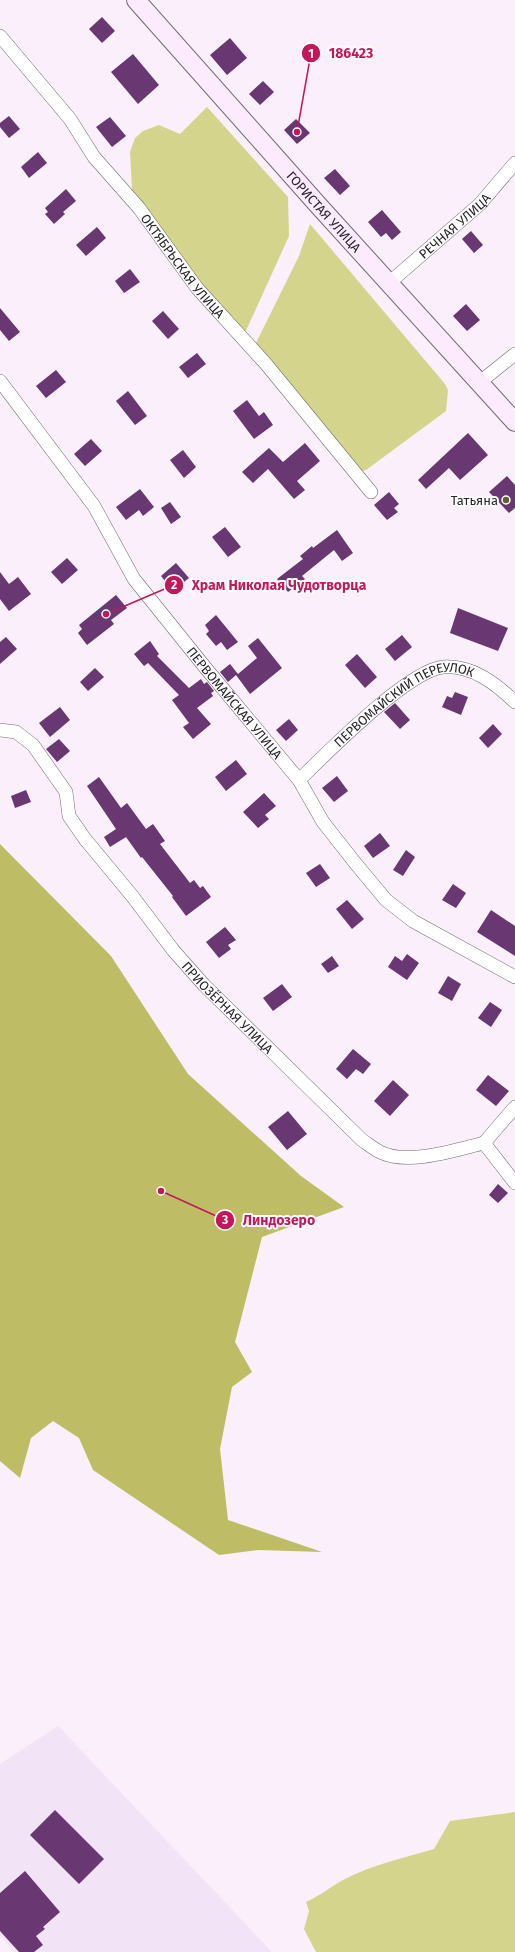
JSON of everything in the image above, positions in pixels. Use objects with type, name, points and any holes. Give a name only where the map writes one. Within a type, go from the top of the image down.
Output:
[{"type":"street","name":"ГОРИСТАЯ УЛИЦА","points":[[136,0],[515,422]]},
{"type":"street","name":"ОКТЯБРЬСКАЯ УЛИЦА","points":[[0,36],[70,119],[94,157],[139,208],[197,288],[266,364],[371,492]]},
{"type":"street","name":"РЕЧНАЯ УЛИЦА","points":[[389,283],[480,204],[515,163]]},
{"type":"street","points":[[480,382],[515,354]]},
{"type":"street","name":"ПЕРВОМАЙСКАЯ УЛИЦА","points":[[0,381],[94,506],[134,579],[299,780],[323,822],[386,900],[413,921],[515,977]]},
{"type":"street","name":"ПЕРВОМАЙСКИЙ ПЕРЕУЛОК","points":[[299,780],[353,728],[375,710],[421,675],[442,667],[466,669],[489,680],[515,702]]},
{"type":"street","name":"ПРИОЗЁРНАЯ УЛИЦА","points":[[0,730],[16,732],[33,745],[66,792],[69,816],[73,822],[178,956],[204,985],[362,1140],[381,1152],[405,1158],[430,1155],[484,1143]]},
{"type":"street","points":[[515,1107],[484,1143],[515,1183]]},
{"type":"shaded area","points":[[207,107],[288,197],[289,236],[240,344],[193,290],[139,219],[133,207],[130,152],[135,138],[143,131],[159,125],[180,134]]},
{"type":"shaded area","points":[[310,224],[445,384],[448,390],[446,411],[366,470],[358,472],[256,343],[299,256]]},
{"type":"shaded area","points":[[0,844],[111,956],[188,1074],[301,1176],[344,1207],[262,1237],[235,1342],[252,1372],[232,1387],[220,1449],[228,1520],[322,1552],[258,1550],[219,1555],[93,1470],[79,1438],[53,1421],[31,1438],[20,1478],[0,1461]]},
{"type":"shaded area","points":[[58,1726],[272,1952],[14,1952],[0,1935],[0,1764]]},
{"type":"shaded area","points":[[515,1812],[515,1952],[316,1952],[304,1929],[309,1911],[306,1902],[343,1880],[365,1870],[434,1849],[450,1821]]},
{"type":"building","points":[[102,17],[115,31],[102,43],[89,29]]},
{"type":"building","points":[[230,38],[247,58],[227,75],[210,55]]},
{"type":"building","points":[[133,54],[159,85],[138,104],[111,72]]},
{"type":"building","points":[[263,81],[274,92],[260,105],[249,94]]},
{"type":"building","points":[[9,116],[20,129],[9,138],[0,127],[0,123]]},
{"type":"building","points":[[110,117],[126,136],[112,147],[96,127]]},
{"type":"building","points":[[296,119],[310,133],[297,144],[284,130]]},
{"type":"building","points":[[38,152],[47,163],[29,178],[21,167]]},
{"type":"building","points":[[335,169],[350,186],[340,195],[324,178]]},
{"type":"building","points":[[66,189],[76,201],[63,212],[65,214],[54,224],[45,214],[48,212],[45,208]]},
{"type":"building","points":[[382,210],[401,232],[392,240],[386,233],[381,237],[368,222]]},
{"type":"building","points":[[97,227],[106,238],[86,256],[76,245]]},
{"type":"building","points":[[471,231],[483,245],[474,253],[462,239]]},
{"type":"building","points":[[130,269],[140,282],[124,293],[115,281]]},
{"type":"building","points":[[466,304],[480,320],[467,331],[453,316]]},
{"type":"building","points":[[0,308],[20,332],[9,341],[0,330]]},
{"type":"building","points":[[163,311],[179,329],[168,339],[152,321]]},
{"type":"building","points":[[197,353],[206,364],[188,378],[179,367]]},
{"type":"building","points":[[56,370],[66,382],[46,398],[36,386]]},
{"type":"building","points":[[128,391],[147,416],[135,425],[116,401]]},
{"type":"building","points":[[247,400],[259,416],[264,412],[273,425],[254,439],[233,411]]},
{"type":"building","points":[[468,433],[488,455],[460,480],[449,468],[426,489],[418,480]]},
{"type":"building","points":[[91,439],[102,451],[85,466],[74,454]]},
{"type":"building","points":[[305,443],[320,461],[297,481],[305,490],[294,499],[268,469],[253,483],[242,472],[269,448],[283,462]]},
{"type":"building","points":[[183,450],[196,467],[184,478],[170,460]]},
{"type":"building","name":"Татьяна","points":[[507,476],[515,485],[515,508],[509,513],[489,492]]},
{"type":"building","points":[[140,489],[154,507],[143,516],[139,510],[126,520],[116,507]]},
{"type":"building","points":[[389,492],[399,504],[394,508],[398,512],[387,520],[374,505]]},
{"type":"building","points":[[170,502],[181,517],[171,524],[161,508]]},
{"type":"building","points":[[225,527],[241,547],[228,557],[212,537]]},
{"type":"building","points":[[337,530],[353,553],[342,561],[334,550],[302,576],[305,579],[288,592],[277,579],[303,559],[300,556],[312,546],[313,548]]},
{"type":"building","points":[[67,558],[78,570],[62,584],[51,572]]},
{"type":"building","points":[[176,563],[189,578],[173,591],[161,576]]},
{"type":"building","points":[[0,572],[9,584],[18,577],[31,594],[9,611],[0,599]]},
{"type":"building","points":[[116,595],[127,608],[111,620],[114,624],[87,645],[78,633],[82,629],[79,625]]},
{"type":"building","points":[[458,608],[508,628],[498,651],[450,633]]},
{"type":"building","points":[[216,615],[238,642],[227,650],[221,642],[216,646],[206,634],[209,631],[205,625]]},
{"type":"building","points":[[402,635],[412,647],[395,661],[385,649]]},
{"type":"building","points":[[6,637],[17,649],[0,664],[0,642]]},
{"type":"building","points":[[258,638],[282,668],[250,694],[236,675],[228,682],[220,672],[230,664],[238,674],[257,658],[248,646]]},
{"type":"building","points":[[150,641],[159,654],[157,656],[189,688],[201,679],[204,684],[207,682],[214,691],[211,693],[213,696],[197,708],[211,724],[193,739],[183,727],[189,723],[172,700],[179,695],[148,663],[144,666],[134,654]]},
{"type":"building","points":[[357,654],[377,677],[365,688],[345,665]]},
{"type":"building","points":[[95,668],[104,677],[88,691],[80,682]]},
{"type":"building","points":[[455,692],[468,697],[461,715],[442,707],[447,696],[452,698]]},
{"type":"building","points":[[395,703],[410,720],[400,729],[384,712]]},
{"type":"building","points":[[60,707],[70,720],[50,737],[39,723]]},
{"type":"building","points":[[289,719],[298,730],[286,741],[276,730]]},
{"type":"building","points":[[493,724],[502,734],[488,748],[479,738]]},
{"type":"building","points":[[59,739],[70,751],[57,762],[46,749]]},
{"type":"building","points":[[236,760],[247,774],[226,791],[215,777]]},
{"type":"building","points":[[337,776],[348,791],[334,802],[322,788]]},
{"type":"building","points":[[99,777],[121,808],[127,803],[146,829],[153,824],[165,841],[160,844],[190,883],[194,880],[200,888],[203,886],[211,897],[186,916],[172,897],[173,896],[142,857],[141,858],[126,837],[110,847],[104,837],[116,829],[87,786]]},
{"type":"building","points":[[26,790],[31,802],[15,808],[11,796]]},
{"type":"building","points":[[264,793],[276,806],[265,815],[269,819],[258,828],[243,812]]},
{"type":"building","points":[[380,833],[390,846],[373,858],[364,846]]},
{"type":"building","points":[[406,850],[415,857],[403,876],[393,870]]},
{"type":"building","points":[[320,864],[330,878],[316,887],[306,873]]},
{"type":"building","points":[[453,884],[466,893],[456,908],[442,900]]},
{"type":"building","points":[[347,900],[364,919],[352,929],[336,909]]},
{"type":"building","points":[[491,910],[515,926],[515,956],[477,932]]},
{"type":"building","points":[[225,927],[236,940],[228,945],[231,949],[219,958],[206,942]]},
{"type":"building","points":[[407,954],[419,963],[407,980],[388,967],[395,956],[402,961]]},
{"type":"building","points":[[332,956],[339,966],[328,973],[321,964]]},
{"type":"building","points":[[448,976],[461,984],[452,1001],[438,993]]},
{"type":"building","points":[[282,984],[292,997],[273,1011],[263,998]]},
{"type":"building","points":[[490,1002],[502,1010],[491,1027],[478,1018]]},
{"type":"building","points":[[353,1049],[371,1064],[363,1074],[356,1069],[347,1079],[336,1069]]},
{"type":"building","points":[[488,1075],[509,1091],[496,1106],[476,1090]]},
{"type":"building","points":[[393,1080],[409,1095],[390,1116],[374,1101]]},
{"type":"building","points":[[288,1111],[307,1134],[287,1150],[268,1127]]},
{"type":"building","points":[[498,1184],[508,1193],[498,1203],[489,1195]]},
{"type":"building","points":[[55,1810],[104,1859],[79,1884],[30,1835]]},
{"type":"building","points":[[25,1871],[60,1912],[43,1927],[45,1929],[36,1936],[43,1945],[34,1952],[19,1952],[0,1931],[0,1893]]},
{"type":"place","name":"186423","points":[[297,132]]},
{"type":"place","name":"Татьяна","points":[[506,500]]},
{"type":"place","name":"Храм Николая Чудотворца","points":[[106,614]]},
{"type":"place","name":"Линдозеро","points":[[161,1191]]}]
